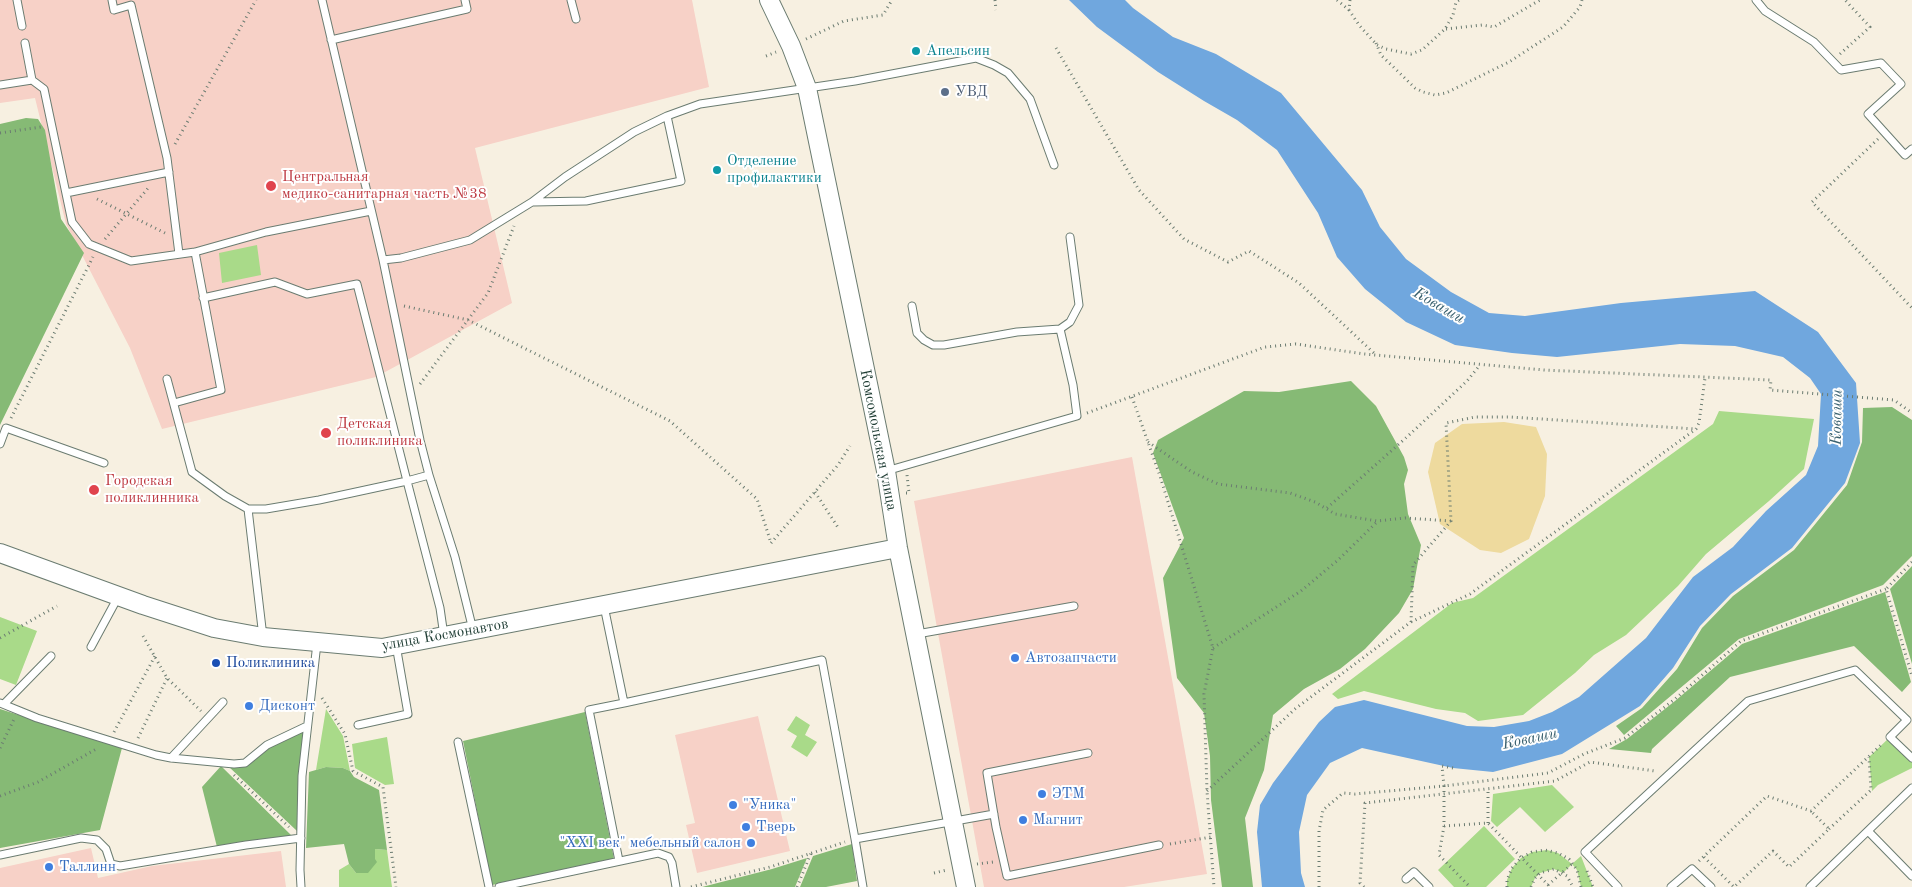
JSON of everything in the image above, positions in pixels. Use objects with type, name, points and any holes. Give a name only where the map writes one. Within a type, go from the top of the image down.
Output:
[{"type":"street","name":"Комсомольская улица","points":[[769,0],[807,88],[886,471],[898,548],[966,887]]},
{"type":"street","name":"улица Космонавтов","points":[[0,553],[118,596],[214,628],[263,637],[382,648],[898,548]]},
{"type":"lane","points":[[17,0],[22,26]]},
{"type":"lane","points":[[112,0],[114,10],[131,5],[167,158],[179,254]]},
{"type":"lane","points":[[322,0],[383,260],[429,475],[455,557],[473,630]]},
{"type":"lane","points":[[331,40],[466,9],[465,0]]},
{"type":"lane","points":[[571,0],[576,20]]},
{"type":"lane","points":[[1756,0],[1765,11],[1814,42],[1841,70],[1881,63],[1902,84],[1868,114],[1905,155],[1912,149]]},
{"type":"lane","points":[[25,43],[32,80],[44,89],[72,222],[89,244],[131,261],[195,252],[266,232],[370,211]]},
{"type":"lane","points":[[383,260],[401,258],[470,240],[532,202],[602,152],[634,132],[667,116],[700,104],[855,81],[976,58],[1008,73],[1030,99],[1054,165]]},
{"type":"lane","points":[[0,85],[32,80]]},
{"type":"lane","points":[[532,202],[586,201],[681,181],[667,116]]},
{"type":"lane","points":[[66,194],[169,172]]},
{"type":"lane","points":[[912,306],[917,333],[924,340],[933,344],[944,345],[1017,332],[1060,329],[1070,322],[1079,305],[1070,237]]},
{"type":"lane","points":[[174,403],[221,390],[195,252]]},
{"type":"lane","points":[[203,298],[276,282],[307,294],[357,284],[440,608],[444,636]]},
{"type":"lane","points":[[886,471],[1077,416],[1073,385],[1060,329]]},
{"type":"lane","points":[[167,379],[192,472],[225,496],[248,509],[266,509],[319,500],[429,475]]},
{"type":"lane","points":[[0,444],[6,428],[104,463]]},
{"type":"lane","points":[[248,509],[263,637]]},
{"type":"lane","points":[[91,647],[118,596]]},
{"type":"lane","points":[[604,605],[624,703]]},
{"type":"lane","points":[[915,634],[1074,606]]},
{"type":"lane","points":[[301,887],[302,776],[317,643]]},
{"type":"lane","points":[[358,725],[408,714],[396,645]]},
{"type":"lane","points":[[51,656],[2,703],[110,741],[171,758],[234,764],[245,763],[267,745],[307,726]]},
{"type":"lane","points":[[619,861],[589,710],[822,660],[863,887]]},
{"type":"lane","points":[[1618,887],[1585,852],[1748,702],[1855,670],[1907,720],[1890,737],[1912,758]]},
{"type":"lane","points":[[171,758],[224,702]]},
{"type":"lane","points":[[458,742],[489,887]]},
{"type":"lane","points":[[1088,753],[987,773],[1007,876],[1159,846]]},
{"type":"lane","points":[[1810,887],[1912,788]]},
{"type":"lane","points":[[855,838],[994,814]]},
{"type":"lane","points":[[1868,831],[1912,876]]},
{"type":"lane","points":[[0,855],[81,838],[98,840],[106,849],[111,864],[120,866],[300,838]]},
{"type":"lane","points":[[499,887],[658,854],[668,857],[672,863],[676,887]]},
{"type":"lane","points":[[1671,887],[1692,869],[1711,887]]},
{"type":"lane","points":[[1406,879],[1414,872],[1429,887]]},
{"type":"path","points":[[167,158],[256,0]]},
{"type":"path","points":[[800,42],[844,21],[884,15],[892,0]]},
{"type":"path","points":[[995,0],[996,10]]},
{"type":"path","points":[[1338,0],[1349,10],[1359,25],[1376,43],[1386,49],[1411,54],[1422,50],[1445,29],[1453,15],[1456,2],[1459,0]]},
{"type":"path","points":[[1349,10],[1350,0]]},
{"type":"path","points":[[1445,29],[1482,24],[1494,27],[1540,0]]},
{"type":"path","points":[[1376,43],[1381,55],[1415,88],[1435,95],[1446,93],[1509,62],[1563,27],[1580,7],[1582,0]]},
{"type":"path","points":[[1832,61],[1870,28],[1845,0]]},
{"type":"path","points":[[1056,48],[1139,190],[1184,239],[1228,262],[1248,251],[1299,283],[1376,355]]},
{"type":"path","points":[[0,134],[52,125]]},
{"type":"path","points":[[1885,133],[1812,202],[1912,308]]},
{"type":"path","points":[[94,197],[173,237]]},
{"type":"path","points":[[6,428],[98,248],[138,200]]},
{"type":"path","points":[[411,396],[488,293],[521,209]]},
{"type":"path","points":[[392,303],[468,320],[670,421],[757,498],[771,543],[838,465],[850,446]]},
{"type":"path","points":[[1077,416],[1265,347],[1296,344],[1376,355],[1544,370],[1771,380],[1770,390],[1894,400],[1912,413]]},
{"type":"path","points":[[1327,508],[1467,381],[1480,364]]},
{"type":"path","points":[[1207,791],[1295,709],[1411,622],[1470,594],[1696,429],[1704,378]]},
{"type":"path","points":[[1132,397],[1213,648],[1204,694],[1207,791],[1212,837],[1214,887]]},
{"type":"path","points":[[1411,622],[1413,565],[1451,521],[1446,423],[1475,417],[1510,416],[1696,429]]},
{"type":"path","points":[[1147,441],[1192,472],[1218,484],[1290,493],[1315,502],[1335,514],[1377,521],[1405,518],[1451,521]]},
{"type":"path","points":[[908,481],[909,493]]},
{"type":"path","points":[[815,492],[839,529]]},
{"type":"path","points":[[1213,648],[1301,591],[1338,560],[1377,521]]},
{"type":"path","points":[[1319,887],[1318,831],[1322,810],[1342,793],[1355,794],[1444,786],[1548,773],[1584,754],[1626,738],[1675,699],[1741,641],[1886,589],[1912,562]]},
{"type":"path","points":[[1886,589],[1912,676]]},
{"type":"path","points":[[0,638],[57,606]]},
{"type":"path","points":[[143,636],[168,678],[208,718]]},
{"type":"path","points":[[0,796],[38,782],[110,741],[154,656]]},
{"type":"path","points":[[133,748],[168,678]]},
{"type":"path","points":[[313,685],[345,734],[353,771],[383,787],[396,887]]},
{"type":"path","points":[[0,748],[18,710]]},
{"type":"path","points":[[1811,811],[1890,737]]},
{"type":"path","points":[[1704,857],[1734,887],[1773,851],[1789,867],[1870,790],[1869,757]]},
{"type":"path","points":[[1364,887],[1360,883],[1365,803],[1555,781],[1590,762],[1671,773]]},
{"type":"path","points":[[1453,768],[1442,766],[1445,794],[1444,826],[1439,855],[1470,887]]},
{"type":"path","points":[[232,772],[292,830]]},
{"type":"path","points":[[1488,789],[1488,823],[1548,886],[1585,852]]},
{"type":"path","points":[[1692,869],[1767,796],[1811,811],[1829,829]]},
{"type":"path","points":[[1444,826],[1488,823]]},
{"type":"path","points":[[1159,846],[1212,837]]},
{"type":"path","points":[[691,887],[770,867],[855,838]]},
{"type":"path","points":[[1507,887],[1507,880],[1512,868],[1521,858],[1532,852],[1545,850],[1558,853],[1572,864],[1577,870],[1581,887]]},
{"type":"path","points":[[797,887],[811,853]]},
{"type":"path","points":[[970,865],[1003,861]]},
{"type":"path","points":[[1531,887],[1538,875],[1547,870],[1554,869],[1563,872],[1571,881],[1573,887]]},
{"type":"shaded area","name":"Центральная медико-санитарная часть №38","points":[[0,0],[692,0],[709,87],[475,148],[512,303],[376,377],[162,429],[130,348],[66,224],[35,98],[0,103]]},
{"type":"shaded area","points":[[1132,457],[1207,874],[1124,887],[984,887],[914,501]]},
{"type":"shaded area","points":[[758,716],[790,851],[697,873],[686,825],[695,823],[675,735]]},
{"type":"shaded area","points":[[91,848],[98,878],[152,866],[281,851],[286,887],[0,887],[0,868]]},
{"type":"green space","points":[[26,118],[38,119],[45,130],[61,219],[84,253],[0,425],[0,124]]},
{"type":"green space","points":[[257,245],[261,275],[222,283],[219,253]]},
{"type":"green space","points":[[1351,381],[1376,406],[1404,457],[1408,470],[1404,484],[1408,514],[1421,545],[1413,589],[1399,613],[1365,649],[1340,669],[1304,689],[1273,715],[1264,770],[1245,818],[1253,887],[1222,887],[1211,800],[1210,756],[1204,713],[1177,678],[1163,578],[1184,538],[1153,453],[1158,440],[1244,391],[1279,392]]},
{"type":"green space","points":[[1892,407],[1912,420],[1912,556],[1883,585],[1739,639],[1624,735],[1616,726],[1642,708],[1677,669],[1702,628],[1733,596],[1794,550],[1847,485],[1862,442],[1863,408]]},
{"type":"green space","points":[[1719,411],[1814,419],[1804,469],[1706,554],[1678,586],[1626,635],[1594,655],[1523,715],[1478,721],[1465,713],[1436,709],[1364,691],[1338,699],[1332,694],[1452,603],[1473,598],[1713,424]]},
{"type":"green space","points":[[1912,566],[1912,664],[1890,589]]},
{"type":"green space","points":[[1885,592],[1911,682],[1902,692],[1854,646],[1730,677],[1652,749],[1651,753],[1609,749],[1627,739],[1742,644]]},
{"type":"green space","points":[[0,617],[37,631],[16,685],[0,679]]},
{"type":"green space","points":[[0,709],[122,748],[100,830],[0,848]]},
{"type":"green space","points":[[326,709],[343,736],[350,771],[343,768],[326,767],[316,770]]},
{"type":"green space","points":[[585,712],[614,859],[492,885],[463,741]]},
{"type":"green space","points":[[796,716],[810,725],[805,735],[817,742],[807,757],[791,747],[797,736],[787,730]]},
{"type":"green space","points":[[304,731],[299,779],[297,831],[228,766],[247,766],[268,748]]},
{"type":"green space","points":[[387,737],[394,784],[385,785],[355,768],[352,744]]},
{"type":"green space","points":[[1890,737],[1912,758],[1912,768],[1878,785],[1872,791],[1869,757]]},
{"type":"green space","points":[[221,766],[292,836],[217,847],[202,787]]},
{"type":"green space","points":[[326,767],[343,768],[350,771],[354,777],[379,790],[387,850],[375,849],[375,859],[377,862],[368,873],[356,873],[349,864],[344,844],[306,848],[309,772]]},
{"type":"green space","points":[[1552,785],[1574,807],[1545,832],[1520,807],[1497,827],[1491,821],[1493,794]]},
{"type":"green space","points":[[1484,826],[1515,859],[1486,887],[1454,887],[1438,870]]},
{"type":"green space","points":[[852,844],[857,881],[826,887],[800,887],[813,856]]},
{"type":"green space","points":[[375,849],[387,850],[392,887],[339,887],[339,870],[349,864],[356,873],[375,859]]},
{"type":"green space","points":[[1547,850],[1558,853],[1572,864],[1563,873],[1554,869],[1540,873],[1535,878],[1531,887],[1507,887],[1507,880],[1512,868],[1521,858],[1532,852]]},
{"type":"green space","points":[[1581,856],[1593,887],[1581,887],[1577,870],[1572,864]]},
{"type":"green space","points":[[807,858],[795,887],[702,887],[772,869]]},
{"type":"sand","points":[[1504,422],[1536,427],[1547,454],[1545,496],[1529,539],[1501,553],[1480,550],[1440,524],[1428,472],[1435,443],[1462,424]]},
{"type":"water","name":"Коваши","points":[[1069,0],[1125,0],[1173,37],[1216,54],[1281,93],[1362,190],[1380,227],[1406,259],[1451,292],[1489,313],[1525,316],[1621,303],[1755,291],[1818,332],[1856,383],[1860,443],[1845,483],[1792,548],[1731,594],[1700,626],[1673,668],[1640,706],[1562,754],[1493,772],[1453,768],[1362,748],[1330,763],[1307,795],[1299,832],[1301,873],[1305,887],[1262,887],[1257,832],[1260,805],[1273,783],[1319,722],[1335,707],[1364,700],[1467,726],[1494,727],[1529,721],[1552,712],[1579,697],[1646,638],[1693,577],[1733,547],[1766,511],[1806,475],[1818,446],[1821,394],[1810,378],[1783,357],[1735,346],[1680,344],[1557,357],[1455,345],[1406,322],[1365,289],[1337,257],[1318,213],[1277,150],[1237,120],[1158,72],[1097,27]]},
{"type":"place","name":"Апельсин","points":[[916,51]]},
{"type":"place","name":"УВД","points":[[945,92]]},
{"type":"place","name":"Отделение профилактики","points":[[717,170]]},
{"type":"place","name":"Центральная медико-санитарная часть №38","points":[[271,186]]},
{"type":"place","name":"Детская поликлиника","points":[[326,433]]},
{"type":"place","name":"Городская поликлинника","points":[[94,490]]},
{"type":"place","name":"Автозапчасти","points":[[1015,658]]},
{"type":"place","name":"Поликлиника","points":[[216,663]]},
{"type":"place","name":"Дисконт","points":[[249,706]]},
{"type":"place","name":"ЭТМ","points":[[1042,794]]},
{"type":"place","name":"\"Уника\"","points":[[733,805]]},
{"type":"place","name":"Магнит","points":[[1023,820]]},
{"type":"place","name":"Тверь","points":[[746,827]]},
{"type":"place","name":"\"XXI век\" мебельный салон","points":[[751,843]]},
{"type":"place","name":"Таллинн","points":[[49,867]]}]
